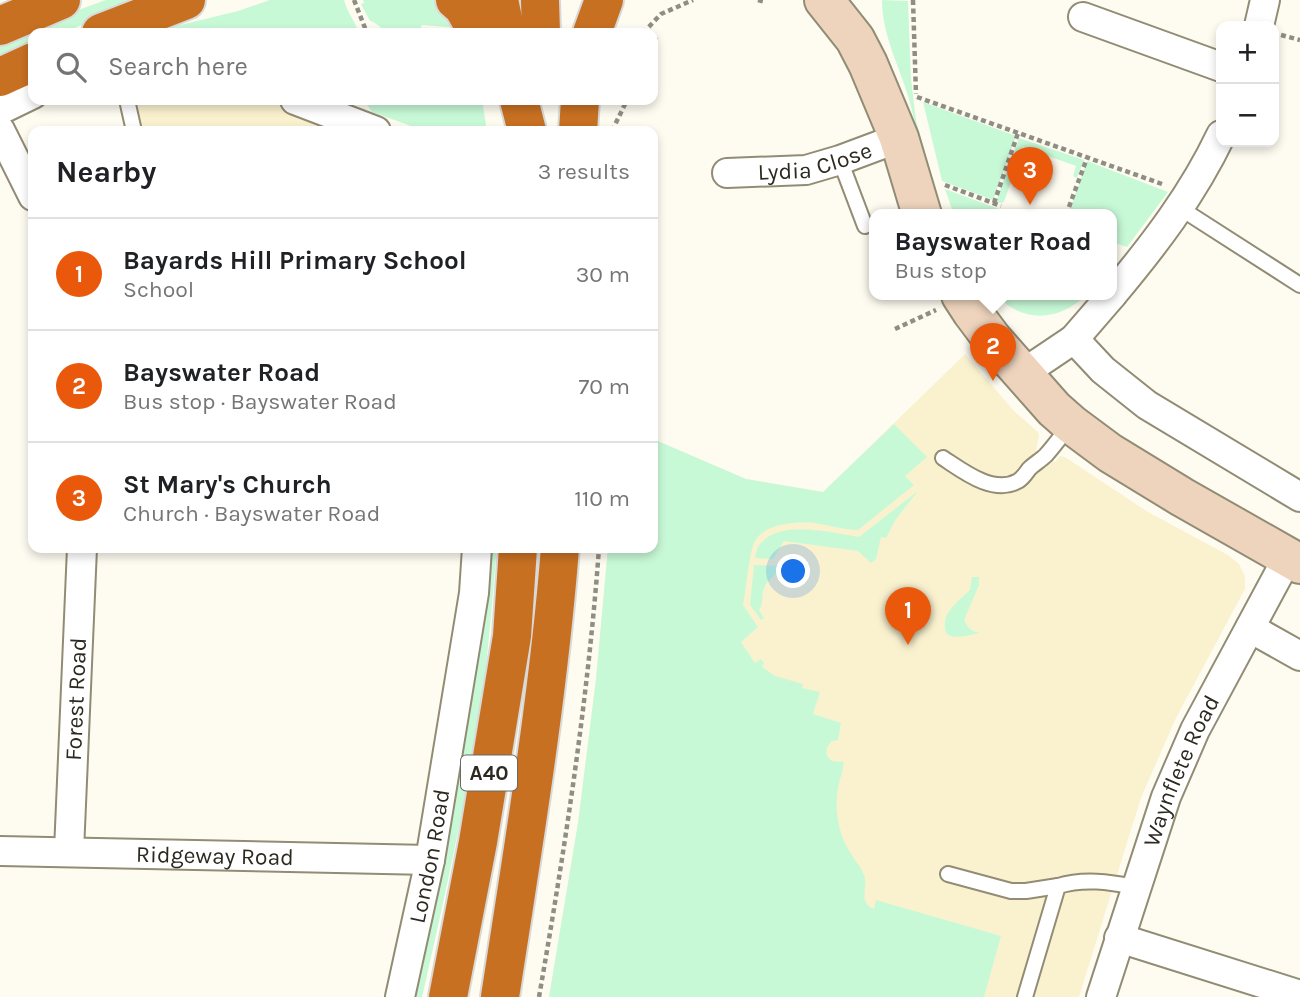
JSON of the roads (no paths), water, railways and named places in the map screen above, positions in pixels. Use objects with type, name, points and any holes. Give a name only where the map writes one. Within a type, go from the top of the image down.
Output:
[{"type":"highway","points":[[0,26],[61,0]]},
{"type":"highway","points":[[114,28],[186,0]]},
{"type":"highway","points":[[455,0],[463,7],[475,28]]},
{"type":"highway","points":[[499,0],[505,28]]},
{"type":"highway","points":[[540,0],[541,28]]},
{"type":"highway","points":[[594,28],[604,0]]},
{"type":"highway","points":[[0,77],[28,64]]},
{"type":"highway","points":[[496,105],[500,126]]},
{"type":"highway","points":[[509,126],[512,105]]},
{"type":"highway","points":[[520,105],[526,126]]},
{"type":"highway","points":[[535,126],[537,105]]},
{"type":"highway","points":[[578,126],[580,105]]},
{"type":"highway","name":"London Road","points":[[448,997],[478,842],[512,636],[518,553]]},
{"type":"highway","name":"A40","points":[[500,997],[550,663],[560,553]]},
{"type":"street","points":[[1260,21],[1265,0]]},
{"type":"street","points":[[832,3],[868,64],[899,138],[930,199]]},
{"type":"street","points":[[1083,17],[1216,65]]},
{"type":"street","points":[[0,110],[28,96]]},
{"type":"street","points":[[308,105],[363,126]]},
{"type":"street","points":[[0,130],[28,186]]},
{"type":"street","name":"Lydia Close","points":[[727,173],[806,170],[899,138]]},
{"type":"street","points":[[1117,289],[1185,201],[1216,144]]},
{"type":"street","points":[[964,300],[1022,374],[1071,424],[1110,453],[1182,497],[1294,560]]},
{"type":"street","points":[[1022,374],[1074,339],[1108,300]]},
{"type":"street","points":[[1074,339],[1103,370],[1147,405],[1300,497]]},
{"type":"street","name":"Forest Road","points":[[69,851],[82,553]]},
{"type":"street","name":"London Road","points":[[400,997],[430,860],[474,593],[477,553]]},
{"type":"street","name":"Waynflete Road","points":[[1101,997],[1166,797],[1190,741],[1250,628],[1294,560]]},
{"type":"street","points":[[1250,628],[1300,656]]},
{"type":"street","name":"Ridgeway Road","points":[[0,851],[430,860]]},
{"type":"street","points":[[1119,938],[1300,995]]},
{"type":"lane","points":[[128,105],[133,126]]},
{"type":"lane","points":[[840,160],[865,226]]},
{"type":"lane","points":[[1185,201],[1300,285]]},
{"type":"lane","points":[[943,458],[985,482],[1003,485],[1015,482],[1021,480],[1045,456],[1071,424]]},
{"type":"lane","points":[[948,874],[1011,891],[1058,886],[1073,881],[1136,887]]},
{"type":"lane","points":[[1025,997],[1058,886]]},
{"type":"place","name":"St Mary's Church","points":[[1030,205]]},
{"type":"place","name":"Bayswater Road","points":[[993,381]]},
{"type":"place","name":"Bayards Hill Primary School","points":[[908,645]]}]
